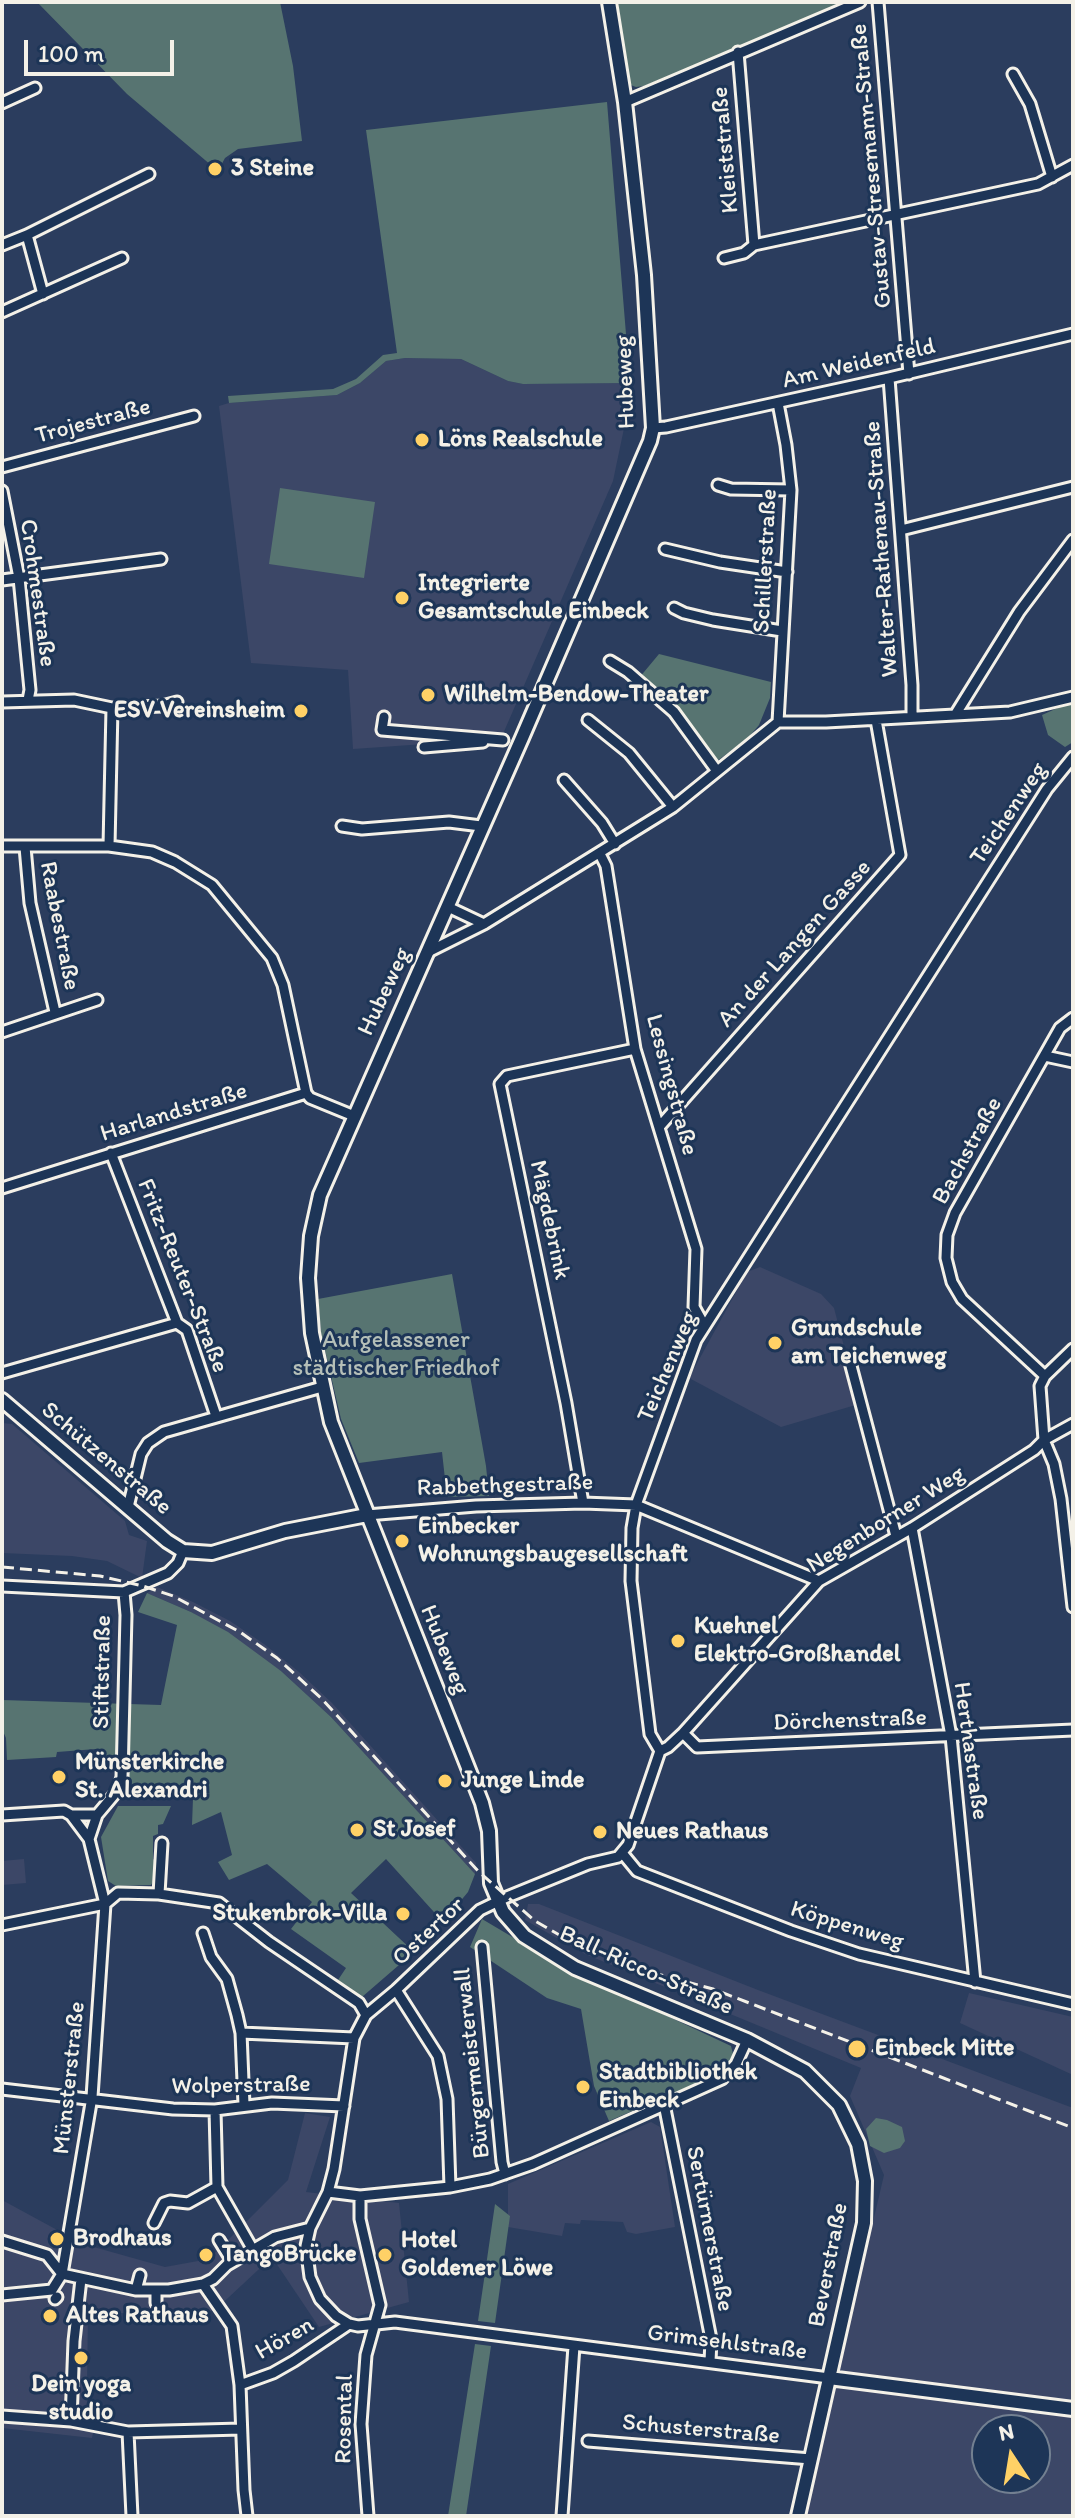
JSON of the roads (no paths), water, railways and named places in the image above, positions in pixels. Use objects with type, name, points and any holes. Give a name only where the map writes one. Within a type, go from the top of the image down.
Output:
[{"type":"street","name":"Hubeweg","points":[[498,1901],[490,1876],[489,1831],[482,1803],[331,1422],[312,1333],[308,1278],[311,1236],[320,1195],[428,952],[452,909],[481,826],[650,441],[653,428],[644,275],[625,102],[609,2]]},
{"type":"street","points":[[625,102],[860,2]]},
{"type":"street","name":"Gustav-Stresemann-Straße","points":[[878,2],[909,374]]},
{"type":"street","name":"Kleiststraße","points":[[738,52],[754,245]]},
{"type":"street","points":[[1013,74],[1030,104],[1052,177]]},
{"type":"street","points":[[2,103],[35,88]]},
{"type":"street","points":[[724,258],[744,253],[754,245],[1038,184],[1073,165]]},
{"type":"street","points":[[2,245],[149,174]]},
{"type":"street","points":[[27,235],[43,294]]},
{"type":"street","points":[[2,312],[122,258]]},
{"type":"street","name":"Am Weidenfeld","points":[[653,428],[909,374],[1073,334]]},
{"type":"street","name":"Walter-Rathenau-Straße","points":[[889,378],[912,717]]},
{"type":"street","name":"Schillerstraße","points":[[778,403],[791,490],[778,722]]},
{"type":"street","name":"Trojestraße","points":[[2,467],[194,416]]},
{"type":"street","points":[[718,485],[731,489],[791,490]]},
{"type":"street","points":[[901,530],[1073,487]]},
{"type":"street","name":"Crohmestraße","points":[[2,491],[19,578],[30,690],[28,700]]},
{"type":"street","points":[[955,715],[1019,612],[1073,540]]},
{"type":"street","points":[[665,549],[720,562],[787,572]]},
{"type":"street","points":[[2,580],[161,559]]},
{"type":"street","points":[[674,608],[713,620],[782,631]]},
{"type":"street","points":[[610,661],[628,672],[674,712],[717,771]]},
{"type":"street","points":[[428,952],[484,924],[673,807],[778,722],[1010,712],[1073,697]]},
{"type":"street","points":[[2,702],[74,700],[112,708],[162,706],[177,702]]},
{"type":"street","points":[[109,846],[112,708]]},
{"type":"street","points":[[384,717],[382,730],[503,740]]},
{"type":"street","points":[[588,720],[629,753],[673,807]]},
{"type":"street","name":"An der Langen Gasse","points":[[660,1126],[900,855],[876,720]]},
{"type":"street","points":[[444,745],[445,734]]},
{"type":"street","points":[[424,747],[522,738]]},
{"type":"street","name":"Teichenweg","points":[[660,1751],[650,1734],[631,1581],[636,1505],[704,1325],[1047,789],[1073,757]]},
{"type":"street","points":[[564,780],[602,823],[615,844]]},
{"type":"street","points":[[342,826],[362,829],[449,822],[481,826]]},
{"type":"street","points":[[2,846],[109,846],[152,852],[212,885],[269,953],[283,985],[306,1093],[310,1098],[354,1116]]},
{"type":"street","name":"Raabestraße","points":[[25,847],[32,915],[55,1012]]},
{"type":"street","name":"Lessingstraße","points":[[600,854],[606,866],[635,1049],[696,1249],[694,1307],[704,1325]]},
{"type":"street","points":[[452,909],[484,924]]},
{"type":"street","points":[[2,1032],[97,1000]]},
{"type":"street","name":"Bachstraße","points":[[1045,1376],[962,1299],[952,1282],[946,1258],[947,1235],[955,1213],[1060,1028],[1073,1018]]},
{"type":"street","name":"Mägdebrink","points":[[583,1503],[566,1403],[500,1084],[507,1076],[635,1049]]},
{"type":"street","points":[[1045,1056],[1073,1062]]},
{"type":"street","name":"Harlandstraße","points":[[2,1188],[306,1093]]},
{"type":"street","name":"Fritz-Reuter-Straße","points":[[111,1153],[177,1323],[187,1330],[216,1416]]},
{"type":"street","points":[[2,1373],[177,1323]]},
{"type":"street","points":[[1073,1349],[1045,1376],[1040,1386],[1044,1440],[1054,1464],[1061,1499],[1073,1607]]},
{"type":"street","points":[[851,1366],[896,1536]]},
{"type":"street","points":[[128,1507],[141,1454],[148,1443],[164,1432],[322,1387]]},
{"type":"street","name":"Schützenstraße","points":[[2,1400],[183,1551]]},
{"type":"street","name":"Negenborner Weg","points":[[660,1751],[683,1733],[819,1581],[912,1528],[1073,1424]]},
{"type":"street","name":"Rabbethgestraße","points":[[183,1551],[212,1553],[285,1531],[367,1515],[476,1506],[636,1505],[819,1581]]},
{"type":"street","name":"Herthastraße","points":[[912,1528],[951,1736],[975,1982]]},
{"type":"street","points":[[2,1586],[124,1592],[168,1573],[178,1563],[183,1551]]},
{"type":"street","name":"Stiftstraße","points":[[89,1839],[97,1815],[118,1790],[122,1777],[124,1592]]},
{"type":"street","name":"Dörchenstraße","points":[[683,1733],[697,1747],[1073,1730]]},
{"type":"street","points":[[498,1901],[588,1864],[623,1854],[660,1751]]},
{"type":"street","points":[[2,1815],[64,1811],[71,1815],[89,1839]]},
{"type":"street","points":[[71,1815],[97,1815]]},
{"type":"street","name":"Münsterstraße","points":[[62,2274],[92,2097],[104,1936],[105,1904],[89,1839]]},
{"type":"street","points":[[159,1894],[162,1843]]},
{"type":"street","name":"Köppenweg","points":[[623,1854],[637,1871],[859,1954],[1073,2004]]},
{"type":"street","points":[[2,1925],[105,1904],[118,1893],[159,1894],[219,1903],[269,1942],[359,2003],[366,2015],[354,2038],[328,2192],[310,2228],[306,2246],[310,2277],[320,2299],[336,2316],[349,2324]]},
{"type":"street","name":"Ostertor","points":[[366,2015],[471,1918],[498,1901]]},
{"type":"street","name":"Ball-Ricco-Straße","points":[[498,1901],[524,1936],[575,1968],[747,2040],[805,2071],[822,2086],[849,2123],[863,2162]]},
{"type":"street","points":[[203,1933],[211,1957],[227,1979],[241,2033],[244,2105]]},
{"type":"street","name":"Bürgermeisterwall","points":[[482,1947],[505,2174]]},
{"type":"street","points":[[394,1992],[438,2056],[447,2099],[450,2187]]},
{"type":"street","points":[[241,2033],[354,2038]]},
{"type":"street","points":[[328,2192],[360,2196],[450,2187],[533,2164],[722,2079],[736,2064],[747,2040]]},
{"type":"street","name":"Wolperstraße","points":[[2,2089],[92,2097],[173,2109],[215,2110],[244,2105],[304,2103],[344,2106]]},
{"type":"street","name":"Sertürnerstraße","points":[[664,2104],[711,2339],[710,2362]]},
{"type":"street","points":[[215,2110],[217,2187],[253,2250]]},
{"type":"street","name":"Beverstraße","points":[[798,2516],[864,2223],[863,2162]]},
{"type":"street","points":[[154,2223],[164,2203],[188,2203],[217,2187]]},
{"type":"street","name":"Rosental","points":[[360,2196],[360,2219],[380,2305],[366,2355],[361,2424],[368,2516]]},
{"type":"street","points":[[2,2241],[47,2255],[62,2274],[136,2290],[156,2291],[189,2289],[203,2284],[275,2237],[310,2228]]},
{"type":"street","points":[[219,2240],[228,2265]]},
{"type":"street","points":[[2,2295],[55,2296],[62,2274]]},
{"type":"street","points":[[136,2290],[140,2275]]},
{"type":"street","points":[[71,2421],[81,2279]]},
{"type":"street","points":[[203,2284],[232,2326],[240,2385],[247,2516]]},
{"type":"street","points":[[156,2291],[156,2303]]},
{"type":"street","name":"Grimsehlstraße","points":[[349,2324],[395,2322],[1073,2409]]},
{"type":"street","name":"Hören","points":[[240,2385],[284,2367],[349,2324]]},
{"type":"street","points":[[562,2516],[574,2346]]},
{"type":"street","points":[[2,2416],[71,2421],[128,2432],[133,2429],[241,2429]]},
{"type":"street","points":[[128,2432],[132,2516]]},
{"type":"street","name":"Schusterstraße","points":[[588,2441],[811,2459]]},
{"type":"railway","points":[[2,1567],[100,1576],[143,1586],[173,1596],[240,1632],[277,1658],[322,1699],[478,1871],[535,1921],[568,1940],[639,1969],[713,1989],[1073,2128]]},
{"type":"place","name":"3 Steine","points":[[215,169]]},
{"type":"place","name":"Löns Realschule","points":[[422,440]]},
{"type":"place","name":"Integrierte Gesamtschule Einbeck","points":[[402,598]]},
{"type":"place","name":"Wilhelm-Bendow-Theater","points":[[428,695]]},
{"type":"place","name":"ESV Vereinsheim","points":[[301,711]]},
{"type":"place","name":"Grundschule am Teichenweg","points":[[775,1343]]},
{"type":"place","name":"Einbecker Wohnungsbaugesellschaft","points":[[402,1541]]},
{"type":"place","name":"Kuehnel Elektro-Großhandel","points":[[678,1641]]},
{"type":"place","name":"Münsterkirche St. Alexandri","points":[[59,1777]]},
{"type":"place","name":"Junge Linde","points":[[445,1781]]},
{"type":"place","name":"St Josef","points":[[357,1830]]},
{"type":"place","name":"Neues Rathaus","points":[[600,1832]]},
{"type":"place","name":"Stukenbrok-Villa","points":[[403,1914]]},
{"type":"place","name":"Einbeck Mitte","points":[[857,2049]]},
{"type":"place","name":"Stadtbibliothek Einbeck","points":[[583,2087]]},
{"type":"place","name":"Brodhaus","points":[[57,2239]]},
{"type":"place","name":"TangoBrücke","points":[[206,2255]]},
{"type":"place","name":"Hotel Goldener Löwe","points":[[385,2255]]},
{"type":"place","name":"Altes Rathaus","points":[[50,2316]]},
{"type":"place","name":"Dein yoga studio","points":[[81,2358]]},
{"type":"park label","name":"Aufgelassener städtischer Friedhof","points":[[396,1355]]}]
